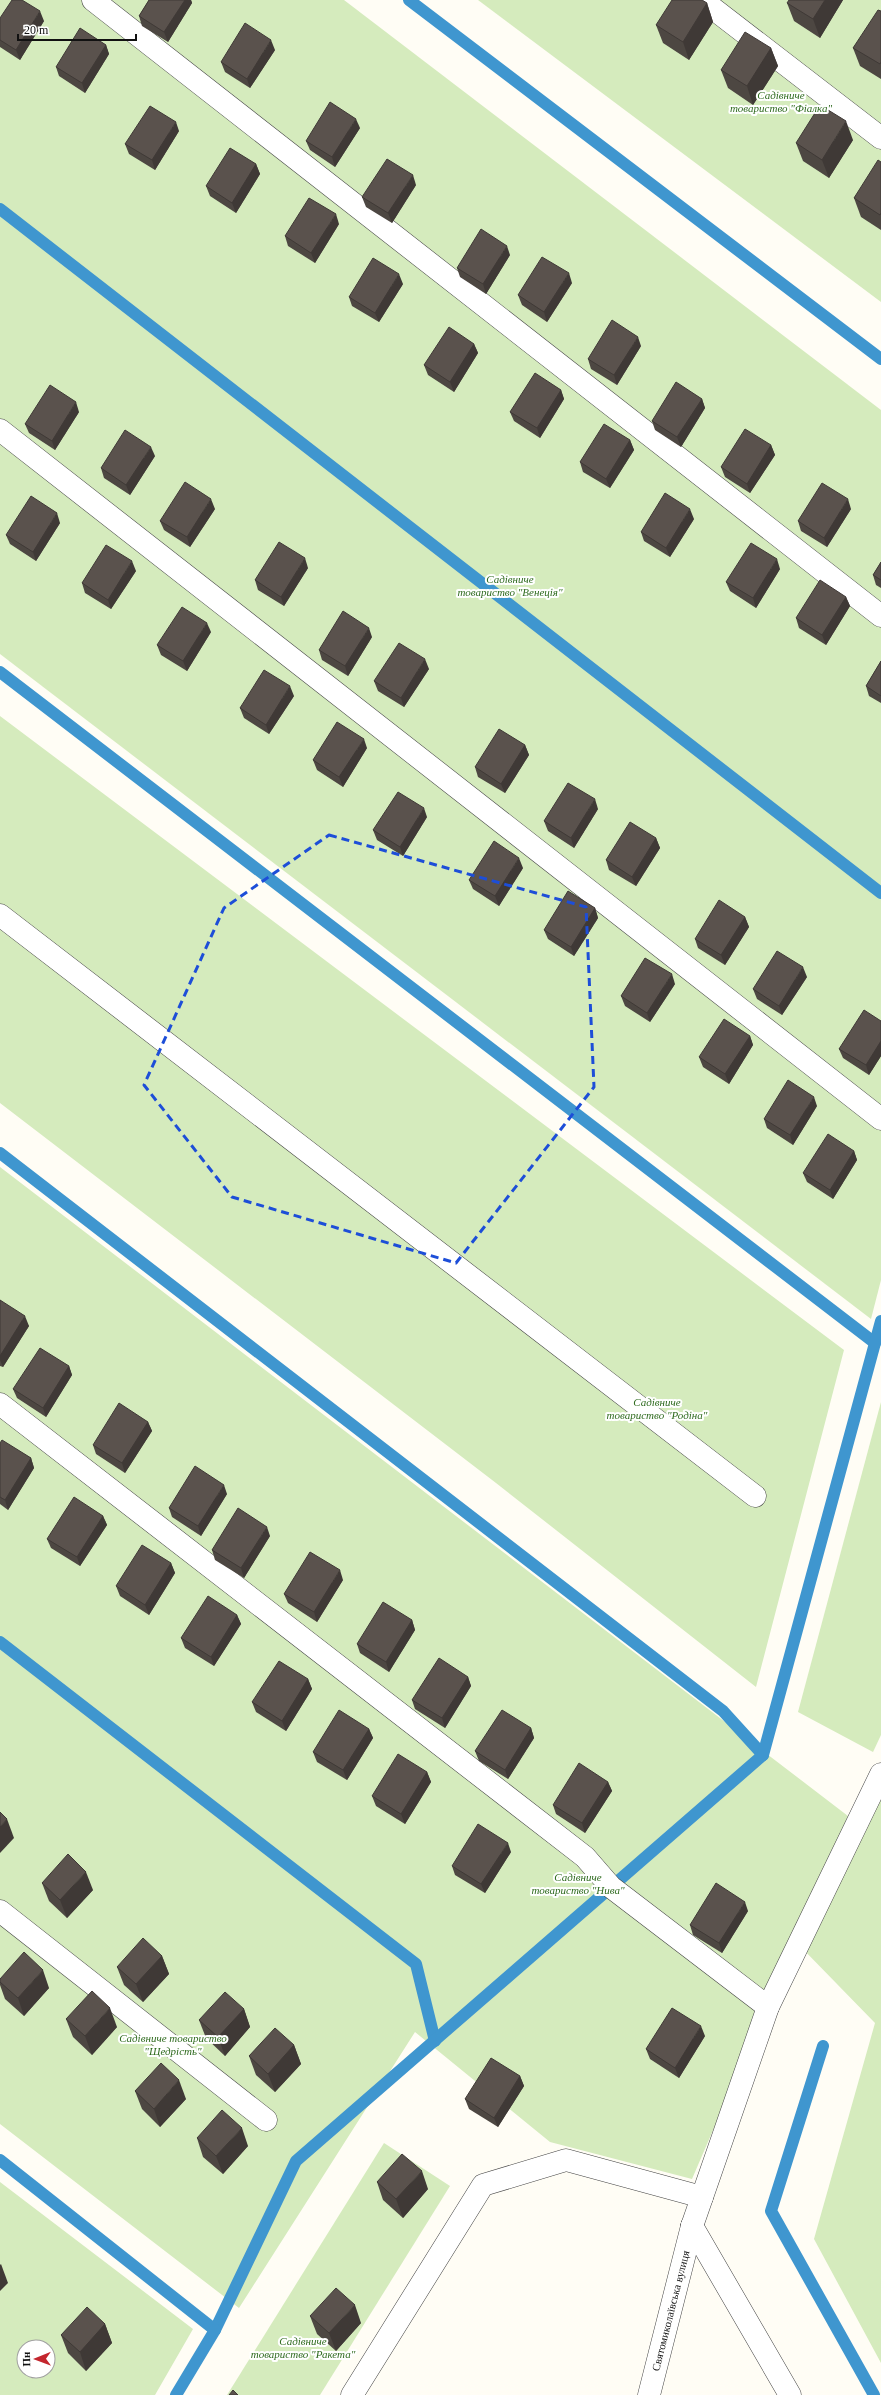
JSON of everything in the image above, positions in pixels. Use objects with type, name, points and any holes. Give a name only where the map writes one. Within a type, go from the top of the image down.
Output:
[{"type":"street","points":[[93,0],[881,616]]},
{"type":"street","points":[[702,0],[881,138]]},
{"type":"street","points":[[0,430],[881,1119]]},
{"type":"street","points":[[0,915],[755,1496]]},
{"type":"street","points":[[0,1404],[585,1857],[611,1887],[768,2007]]},
{"type":"street","name":"Святомиколаївська вулиця","points":[[649,2395],[692,2226],[768,2007],[881,1774]]},
{"type":"street","points":[[0,1911],[266,2120]]},
{"type":"street","points":[[352,2395],[483,2185],[566,2160],[702,2197]]},
{"type":"street","points":[[692,2226],[790,2395]]},
{"type":"highlighted area","points":[[329,835],[586,907],[594,1087],[456,1263],[232,1197],[144,1085],[224,908]]},
{"type":"green space","name":"Садівниче товариство \"Венеція\"","points":[[0,0],[344,0],[881,410],[881,1280],[871,1319],[0,654]]},
{"type":"green space","name":"Садівниче товариство \"Фіалка\"","points":[[478,0],[881,0],[881,302]]},
{"type":"green space","name":"Садівниче товариство \"Родіна\"","points":[[0,716],[844,1350],[756,1687],[496,1483],[0,1103]]},
{"type":"green space","name":"Садівниче товариство \"Нива\"","points":[[0,1167],[848,1816],[692,2179],[550,2142],[415,2032],[239,2308],[0,2124]]},
{"type":"green space","points":[[881,1402],[881,1735],[873,1752],[798,1712]]},
{"type":"green space","points":[[881,1774],[881,2363],[814,2239],[875,2023],[799,1945]]},
{"type":"green space","name":"Садівниче товариство \"Ракета\"","points":[[384,2143],[450,2186],[320,2395],[227,2395]]},
{"type":"green space","points":[[0,2182],[193,2329],[155,2395],[0,2395]]},
{"type":"building","points":[[12,0],[22,0],[40,11],[16,50],[0,40],[0,18]]},
{"type":"building","points":[[149,0],[185,0],[164,32],[139,16]]},
{"type":"building","points":[[672,0],[702,0],[707,3],[683,42],[656,25]]},
{"type":"building","points":[[789,0],[825,0],[813,19],[787,3]]},
{"type":"building","points":[[878,10],[881,11],[880,64],[853,48]]},
{"type":"building","points":[[245,23],[271,40],[247,79],[221,62]]},
{"type":"building","points":[[80,28],[106,45],[82,83],[56,67]]},
{"type":"building","points":[[745,32],[771,48],[747,86],[721,70]]},
{"type":"building","points":[[330,102],[356,119],[332,157],[306,141]]},
{"type":"building","points":[[820,105],[846,121],[822,160],[796,143]]},
{"type":"building","points":[[150,106],[176,122],[152,160],[125,144]]},
{"type":"building","points":[[230,148],[256,164],[232,203],[206,186]]},
{"type":"building","points":[[387,159],[413,175],[388,213],[362,197]]},
{"type":"building","points":[[878,160],[881,162],[880,215],[854,198]]},
{"type":"building","points":[[309,198],[336,214],[311,253],[285,236]]},
{"type":"building","points":[[481,229],[507,246],[483,284],[457,268]]},
{"type":"building","points":[[542,257],[569,273],[544,312],[518,295]]},
{"type":"building","points":[[373,258],[399,274],[375,313],[349,297]]},
{"type":"building","points":[[612,320],[638,337],[614,375],[588,359]]},
{"type":"building","points":[[449,327],[474,344],[450,382],[424,365]]},
{"type":"building","points":[[535,373],[561,390],[537,428],[510,412]]},
{"type":"building","points":[[676,382],[702,399],[677,437],[652,421]]},
{"type":"building","points":[[50,385],[76,402],[52,441],[25,424]]},
{"type":"building","points":[[604,424],[630,440],[606,479],[580,462]]},
{"type":"building","points":[[745,429],[771,445],[747,484],[721,467]]},
{"type":"building","points":[[125,430],[151,447],[126,485],[101,468]]},
{"type":"building","points":[[185,482],[211,499],[187,537],[160,521]]},
{"type":"building","points":[[822,483],[848,499],[824,538],[798,521]]},
{"type":"building","points":[[665,493],[690,509],[666,548],[641,532]]},
{"type":"building","points":[[31,496],[57,513],[33,552],[6,535]]},
{"type":"building","points":[[279,542],[305,558],[281,597],[255,580]]},
{"type":"building","points":[[751,543],[777,559],[753,598],[726,582]]},
{"type":"building","points":[[106,545],[132,561],[108,600],[82,583]]},
{"type":"building","points":[[881,562],[881,580],[873,575]]},
{"type":"building","points":[[820,580],[846,597],[822,635],[796,618]]},
{"type":"building","points":[[182,607],[207,623],[183,661],[157,645]]},
{"type":"building","points":[[343,611],[369,628],[345,666],[319,650]]},
{"type":"building","points":[[399,643],[425,659],[401,698],[374,681]]},
{"type":"building","points":[[881,661],[881,696],[866,686]]},
{"type":"building","points":[[264,670],[290,686],[266,725],[240,708]]},
{"type":"building","points":[[337,722],[364,739],[339,777],[313,760]]},
{"type":"building","points":[[499,729],[525,745],[501,784],[475,767]]},
{"type":"building","points":[[568,783],[595,799],[571,838],[544,821]]},
{"type":"building","points":[[398,792],[424,808],[400,847],[373,830]]},
{"type":"building","points":[[630,822],[656,838],[632,877],[606,860]]},
{"type":"building","points":[[494,841],[519,858],[495,896],[469,880]]},
{"type":"building","points":[[568,891],[595,908],[571,947],[544,930]]},
{"type":"building","points":[[719,900],[745,917],[721,955],[695,939]]},
{"type":"building","points":[[777,951],[803,967],[779,1006],[753,989]]},
{"type":"building","points":[[645,958],[672,974],[647,1013],[621,996]]},
{"type":"building","points":[[864,1010],[881,1021],[881,1041],[866,1065],[839,1049]]},
{"type":"building","points":[[724,1019],[750,1036],[725,1074],[699,1057]]},
{"type":"building","points":[[788,1080],[814,1097],[790,1135],[764,1119]]},
{"type":"building","points":[[828,1134],[854,1151],[830,1190],[803,1173]]},
{"type":"building","points":[[0,1300],[25,1316],[0,1356]]},
{"type":"building","points":[[40,1348],[69,1366],[43,1408],[13,1389]]},
{"type":"building","points":[[119,1403],[148,1422],[122,1463],[93,1445]]},
{"type":"building","points":[[2,1440],[31,1458],[5,1500],[0,1497],[0,1443]]},
{"type":"building","points":[[195,1466],[224,1485],[198,1526],[169,1508]]},
{"type":"building","points":[[74,1497],[103,1516],[77,1557],[47,1539]]},
{"type":"building","points":[[238,1508],[267,1527],[241,1568],[212,1550]]},
{"type":"building","points":[[142,1545],[171,1563],[145,1605],[116,1586]]},
{"type":"building","points":[[310,1552],[340,1570],[314,1612],[284,1594]]},
{"type":"building","points":[[208,1596],[237,1615],[211,1657],[181,1638]]},
{"type":"building","points":[[383,1602],[412,1620],[386,1662],[357,1644]]},
{"type":"building","points":[[439,1658],[468,1677],[442,1718],[412,1700]]},
{"type":"building","points":[[279,1661],[308,1679],[282,1721],[252,1702]]},
{"type":"building","points":[[339,1710],[369,1729],[343,1770],[313,1752]]},
{"type":"building","points":[[502,1710],[531,1728],[505,1770],[475,1751]]},
{"type":"building","points":[[398,1754],[427,1772],[401,1814],[372,1796]]},
{"type":"building","points":[[579,1763],[608,1782],[582,1823],[553,1805]]},
{"type":"building","points":[[0,1812],[7,1819],[0,1827]]},
{"type":"building","points":[[478,1824],[508,1843],[481,1884],[452,1866]]},
{"type":"building","points":[[68,1854],[86,1872],[60,1900],[42,1883]]},
{"type":"building","points":[[716,1883],[745,1902],[719,1943],[690,1925]]},
{"type":"building","points":[[143,1938],[162,1956],[136,1984],[117,1967]]},
{"type":"building","points":[[24,1952],[43,1970],[18,1998],[0,1982],[0,1979]]},
{"type":"building","points":[[92,1991],[110,2008],[85,2036],[66,2019]]},
{"type":"building","points":[[225,1992],[244,2009],[218,2037],[199,2020]]},
{"type":"building","points":[[672,2008],[701,2026],[675,2068],[646,2049]]},
{"type":"building","points":[[275,2028],[294,2045],[268,2074],[249,2056]]},
{"type":"building","points":[[491,2058],[520,2076],[494,2118],[465,2099]]},
{"type":"building","points":[[161,2063],[179,2080],[154,2109],[135,2091]]},
{"type":"building","points":[[222,2110],[242,2128],[216,2156],[197,2138]]},
{"type":"building","points":[[402,2154],[422,2171],[396,2199],[377,2182]]},
{"type":"building","points":[[336,2288],[355,2305],[329,2333],[310,2316]]},
{"type":"building","points":[[87,2307],[105,2324],[80,2352],[61,2335]]},
{"type":"building","points":[[233,2390],[238,2395],[229,2395]]},
{"type":"waterway","points":[[409,0],[881,359]]},
{"type":"waterway","points":[[0,209],[881,893]]},
{"type":"waterway","points":[[0,672],[875,1343]]},
{"type":"waterway","points":[[0,1153],[723,1711],[763,1755]]},
{"type":"waterway","points":[[0,2160],[215,2330],[296,2161],[763,1755],[881,1321]]},
{"type":"waterway","points":[[0,1642],[416,1964],[435,2041]]},
{"type":"waterway","points":[[823,2046],[771,2211],[874,2395]]},
{"type":"waterway","points":[[176,2395],[215,2330]]},
{"type":"park label","name":"Садівниче товариство \"Щедрість\"","points":[[173,2044]]}]
